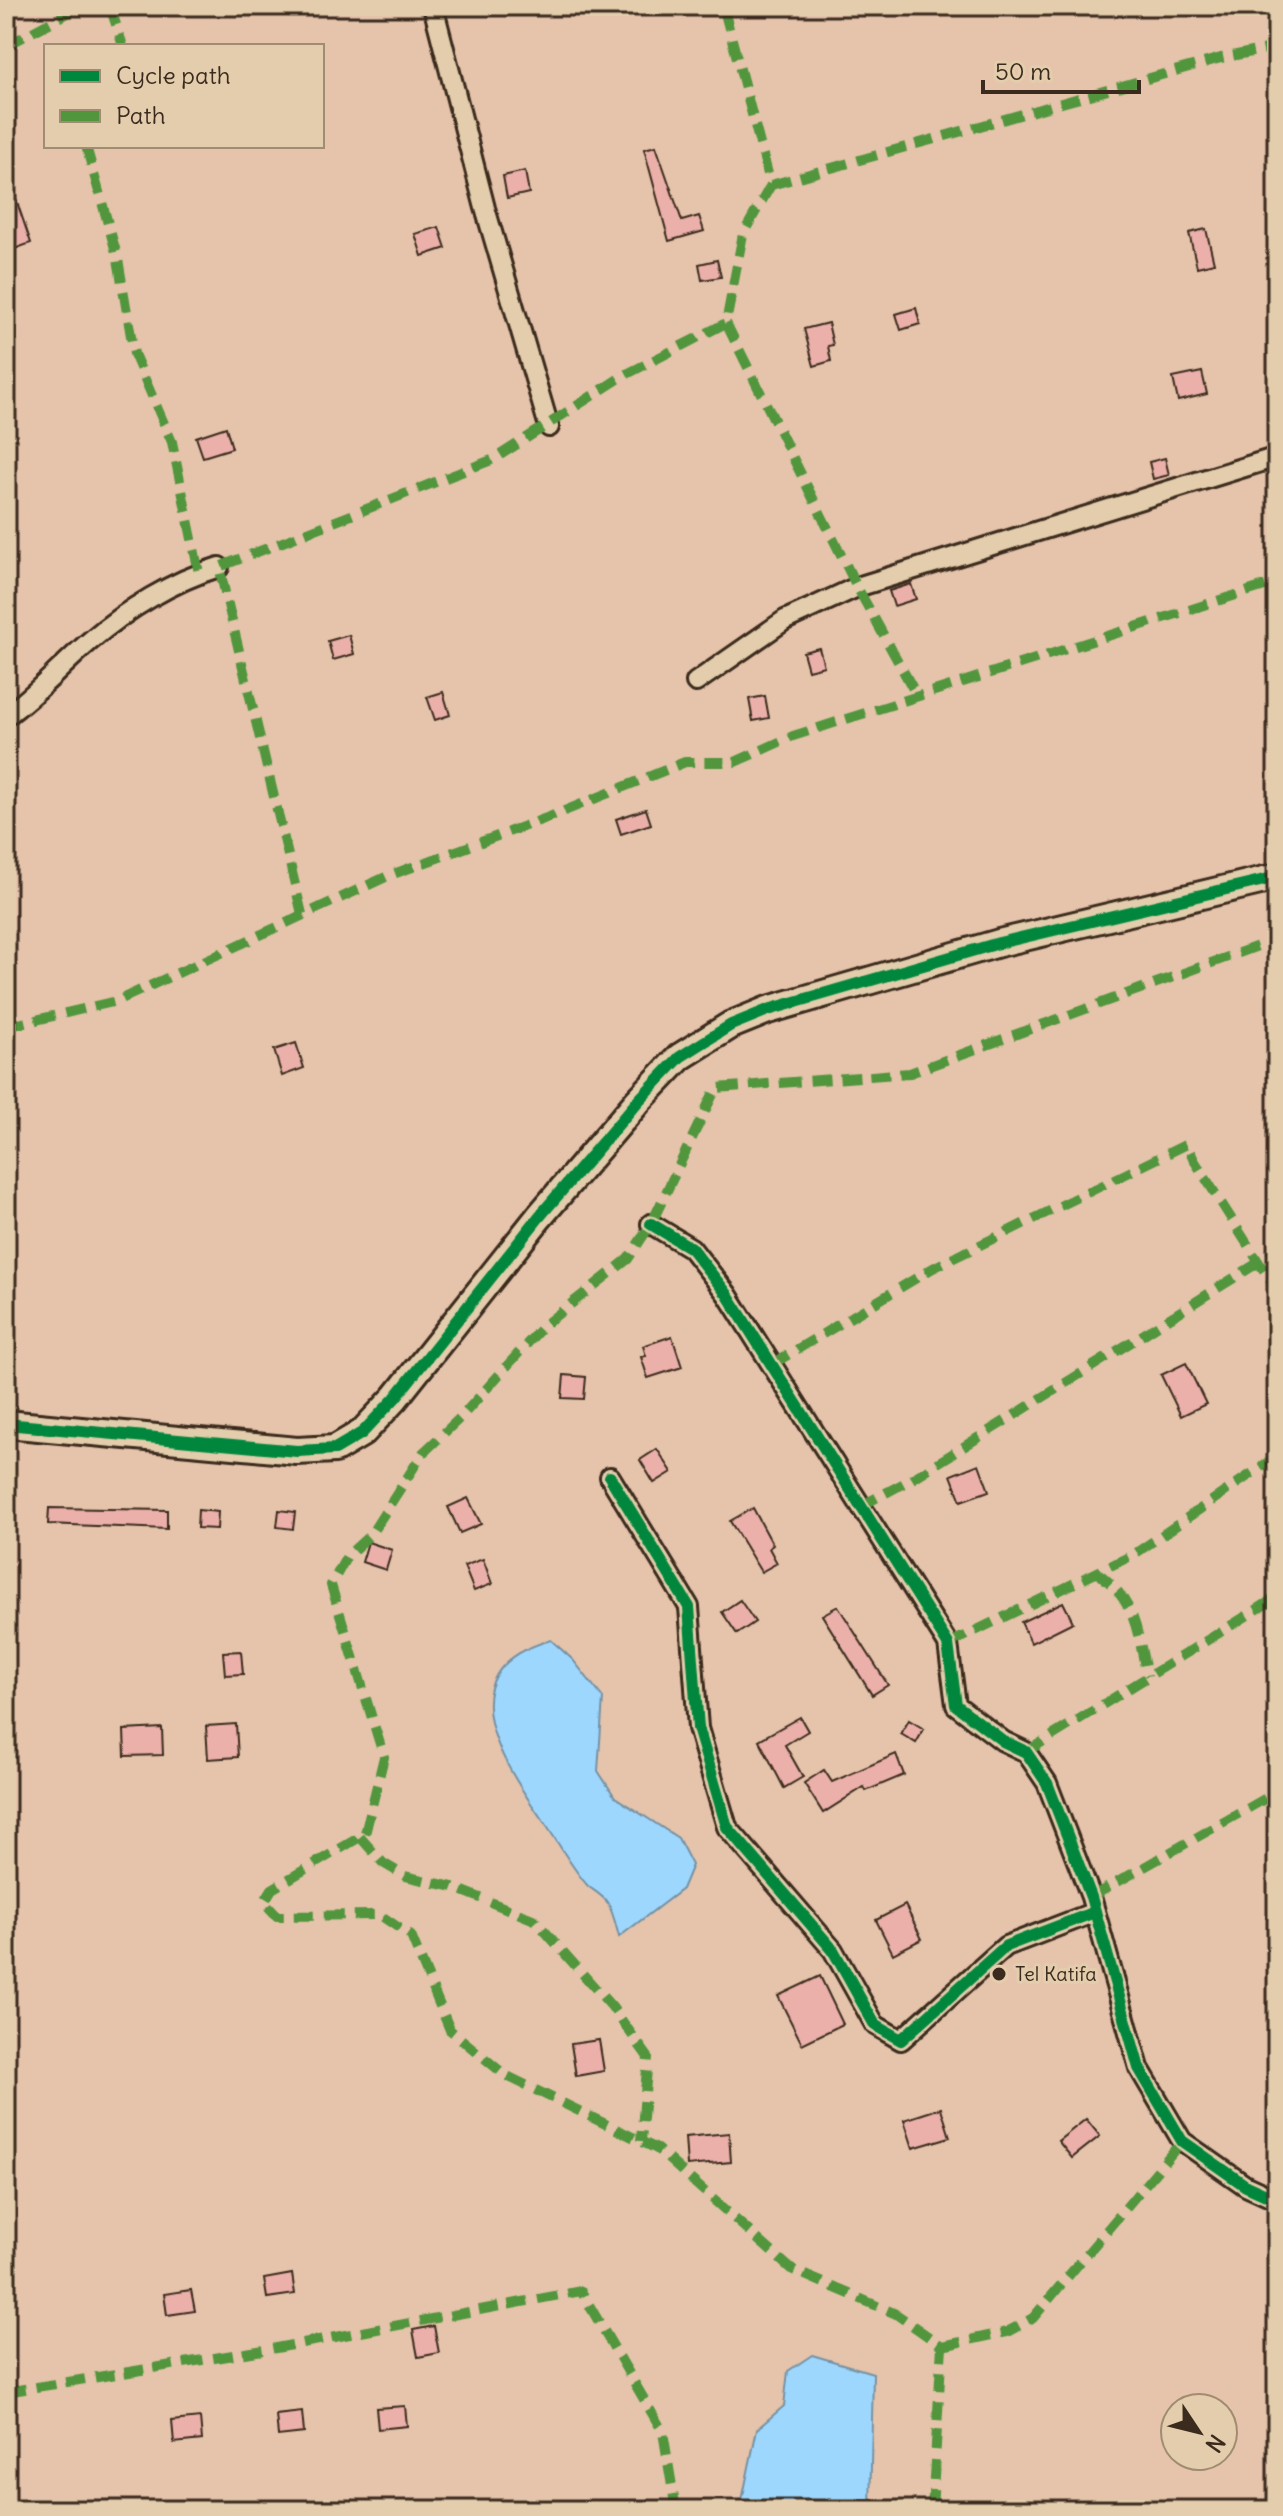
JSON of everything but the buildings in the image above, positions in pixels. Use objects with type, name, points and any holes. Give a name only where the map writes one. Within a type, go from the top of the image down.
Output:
[{"type":"street","points":[[433,6],[485,208],[549,427]]},
{"type":"street","points":[[696,682],[785,620],[857,587],[1277,457]]},
{"type":"street","points":[[6,716],[27,701],[91,640],[140,604],[199,573],[219,567]]},
{"type":"street","points":[[6,1424],[297,1451],[335,1449],[362,1433],[395,1398],[502,1262],[638,1101],[680,1057],[731,1025],[768,1010],[1006,941],[1277,877]]},
{"type":"street","points":[[651,1224],[691,1248],[727,1294],[948,1644],[956,1705],[1003,1741],[1026,1752],[1047,1783],[1095,1912],[1139,2068],[1182,2141],[1246,2186],[1277,2200]]},
{"type":"street","points":[[610,1477],[689,1607],[698,1728],[727,1827],[833,1950],[875,2025],[901,2040],[1006,1946],[1095,1912]]},
{"type":"water","points":[[551,1640],[573,1660],[603,1698],[598,1771],[615,1797],[678,1838],[692,1865],[682,1889],[619,1937],[607,1902],[577,1872],[513,1775],[499,1748],[491,1721],[489,1696],[497,1673],[517,1654]]},
{"type":"water","points":[[812,2355],[873,2373],[870,2510],[740,2510],[757,2429],[784,2406],[788,2371]]},
{"type":"marked path","points":[[6,46],[81,6]]},
{"type":"marked path","points":[[110,6],[122,44]]},
{"type":"marked path","points":[[302,914],[219,567],[494,459],[623,376],[726,323],[743,234],[771,185],[723,6]]},
{"type":"marked path","points":[[771,185],[1221,58],[1277,47]]},
{"type":"marked path","points":[[87,148],[118,259],[134,354],[172,442],[199,573]]},
{"type":"marked path","points":[[726,323],[857,587],[917,696]]},
{"type":"marked path","points":[[6,1027],[117,1001],[388,876],[552,816],[685,762],[735,762],[793,736],[1277,582]]},
{"type":"marked path","points":[[932,2510],[942,2346],[896,2314],[791,2269],[657,2149],[505,2075],[450,2030],[411,1936],[380,1915],[277,1916],[264,1902],[272,1889],[365,1834],[384,1757],[331,1585],[347,1556],[371,1534],[423,1453],[462,1416],[543,1326],[628,1259],[651,1224],[716,1088],[910,1073],[1277,939]]},
{"type":"marked path","points":[[771,1365],[933,1268],[1187,1144],[1277,1291]]},
{"type":"marked path","points":[[859,1507],[912,1479],[1277,1251]]},
{"type":"marked path","points":[[948,1644],[1133,1555],[1277,1456]]},
{"type":"marked path","points":[[1095,1571],[1119,1593],[1133,1617],[1147,1676]]},
{"type":"marked path","points":[[1026,1752],[1277,1597]]},
{"type":"marked path","points":[[1091,1897],[1277,1792]]},
{"type":"marked path","points":[[360,1837],[383,1863],[405,1876],[453,1887],[535,1920],[612,2007],[648,2057],[641,2141]]},
{"type":"marked path","points":[[942,2346],[1007,2332],[1033,2318],[1182,2141]]},
{"type":"marked path","points":[[6,2392],[276,2348],[581,2291],[663,2432],[676,2510]]},
{"type":"cycle path","points":[[6,1424],[297,1451],[335,1449],[362,1433],[395,1398],[539,1217],[638,1101],[680,1057],[731,1025],[768,1010],[999,943],[1277,877]]},
{"type":"cycle path","points":[[651,1224],[691,1248],[727,1294],[948,1644],[956,1705],[1003,1741],[1026,1752],[1047,1783],[1091,1897],[1139,2068],[1182,2141],[1246,2186],[1277,2200]]},
{"type":"cycle path","points":[[610,1477],[689,1607],[698,1728],[727,1827],[833,1950],[875,2025],[901,2040],[1006,1946],[1095,1912]]},
{"type":"place","name":"Tel Katifa","points":[[999,1974]]}]
